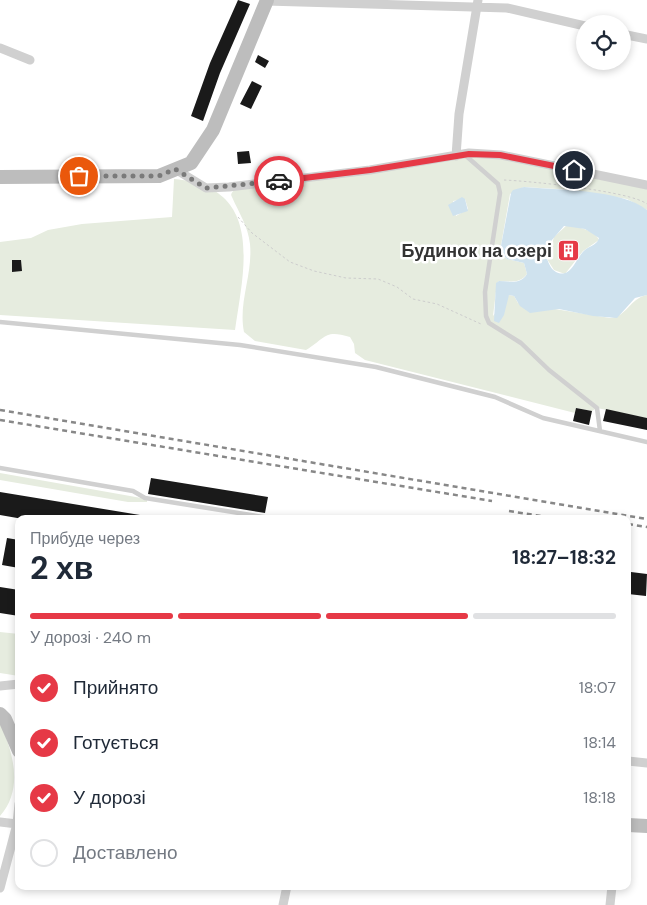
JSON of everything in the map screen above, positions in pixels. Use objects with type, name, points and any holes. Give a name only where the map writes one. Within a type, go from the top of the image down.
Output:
[{"type":"street","points":[[0,177],[159,176],[191,163],[213,130],[267,1],[478,3],[576,24]]},
{"type":"street","points":[[460,155],[459,114],[478,3]]},
{"type":"street","points":[[631,36],[647,39]]},
{"type":"street","points":[[0,48],[30,60]]},
{"type":"street","points":[[175,169],[206,188],[229,187],[370,170],[460,155],[500,155],[647,185]]},
{"type":"street","points":[[0,686],[15,684]]},
{"type":"street","points":[[0,714],[5,719],[15,742]]},
{"type":"street","points":[[631,761],[647,763]]},
{"type":"street","points":[[0,822],[15,824]]},
{"type":"street","points":[[631,825],[647,826]]},
{"type":"street","points":[[0,888],[15,832]]},
{"type":"street","points":[[283,905],[286,890]]},
{"type":"street","points":[[610,905],[612,890]]},
{"type":"lane","points":[[460,155],[494,179],[498,184],[500,193],[485,292],[486,316],[489,323],[521,343],[550,370],[597,408],[600,431]]},
{"type":"lane","points":[[0,322],[240,345],[376,367],[495,397],[543,418],[647,442]]},
{"type":"lane","points":[[0,468],[133,491],[145,498],[251,515]]},
{"type":"path","points":[[494,179],[534,182],[622,194],[639,198],[647,204]]},
{"type":"path","points":[[238,217],[252,233],[276,253],[305,268],[346,278],[378,279],[397,287],[412,299],[437,304],[478,324],[489,323]]},
{"type":"shaded area","points":[[472,156],[500,157],[647,189],[647,210],[627,199],[573,190],[524,187],[510,194],[500,251],[507,259],[524,263],[527,274],[518,281],[499,281],[497,283],[493,316],[509,295],[514,296],[518,303],[610,318],[621,314],[636,300],[647,295],[647,418],[597,408],[592,411],[576,408],[575,413],[365,360],[355,353],[354,344],[350,337],[341,335],[330,334],[306,350],[255,341],[244,332],[243,310],[250,244],[245,225],[231,196],[234,190]],"holes":[[[465,199],[468,209],[456,216],[453,201]]]},
{"type":"shaded area","points":[[174,179],[203,185],[223,197],[236,214],[242,234],[244,257],[235,330],[0,315],[0,242],[31,238],[48,230],[82,224],[172,217]]},
{"type":"shaded area","points":[[567,225],[590,231],[599,240],[583,251],[565,274],[554,270],[547,259],[554,237]]},
{"type":"shaded area","points":[[0,473],[147,499],[147,502],[128,502],[0,480]]},
{"type":"shaded area","points":[[0,632],[15,634],[15,675],[0,673]]},
{"type":"shaded area","points":[[0,723],[12,758],[14,782],[12,794],[0,816]]},
{"type":"water","points":[[524,187],[605,194],[636,203],[647,210],[647,295],[635,298],[617,318],[593,316],[559,309],[530,313],[520,306],[514,296],[509,295],[504,315],[499,323],[494,321],[496,283],[499,281],[518,281],[527,274],[524,263],[507,259],[500,251],[513,190]],"holes":[[[564,226],[585,229],[599,238],[598,241],[579,256],[569,271],[561,274],[554,271],[547,259],[552,240]]]},
{"type":"water","points":[[462,197],[465,199],[468,211],[453,216],[448,205]]},
{"type":"building","points":[[238,0],[250,4],[220,73],[203,121],[191,116],[210,63]]},
{"type":"building","points":[[258,55],[269,61],[265,68],[255,62]]},
{"type":"building","points":[[252,81],[262,86],[251,109],[240,104]]},
{"type":"building","points":[[249,151],[251,163],[238,164],[237,152]]},
{"type":"building","name":"Будинок на озері","points":[[568,243],[576,248],[568,260],[561,255]]},
{"type":"building","points":[[12,260],[21,260],[22,271],[12,272]]},
{"type":"building","points":[[576,408],[592,411],[589,425],[573,421]]},
{"type":"building","points":[[606,409],[647,418],[647,430],[603,421]]},
{"type":"building","points":[[151,478],[268,497],[265,513],[148,494]]},
{"type":"building","points":[[0,492],[140,515],[15,515],[15,518],[0,515]]},
{"type":"building","points":[[7,538],[15,539],[15,567],[2,565]]},
{"type":"building","points":[[631,572],[647,574],[646,596],[631,594]]},
{"type":"building","points":[[0,587],[15,589],[15,615],[0,613]]},
{"type":"railway","points":[[0,410],[623,515]]},
{"type":"railway","points":[[0,420],[492,501]]},
{"type":"railway","points":[[509,511],[534,515]]},
{"type":"railway","points":[[631,516],[647,519]]},
{"type":"railway","points":[[631,524],[647,527]]},
{"type":"way so far","points":[[79,176],[159,176],[175,169],[206,188],[279,181]]},
{"type":"place","name":"Будинок на озері","points":[[568,251]]},
{"type":"route","points":[[279,181],[370,170],[469,154],[500,155],[574,170]]}]
